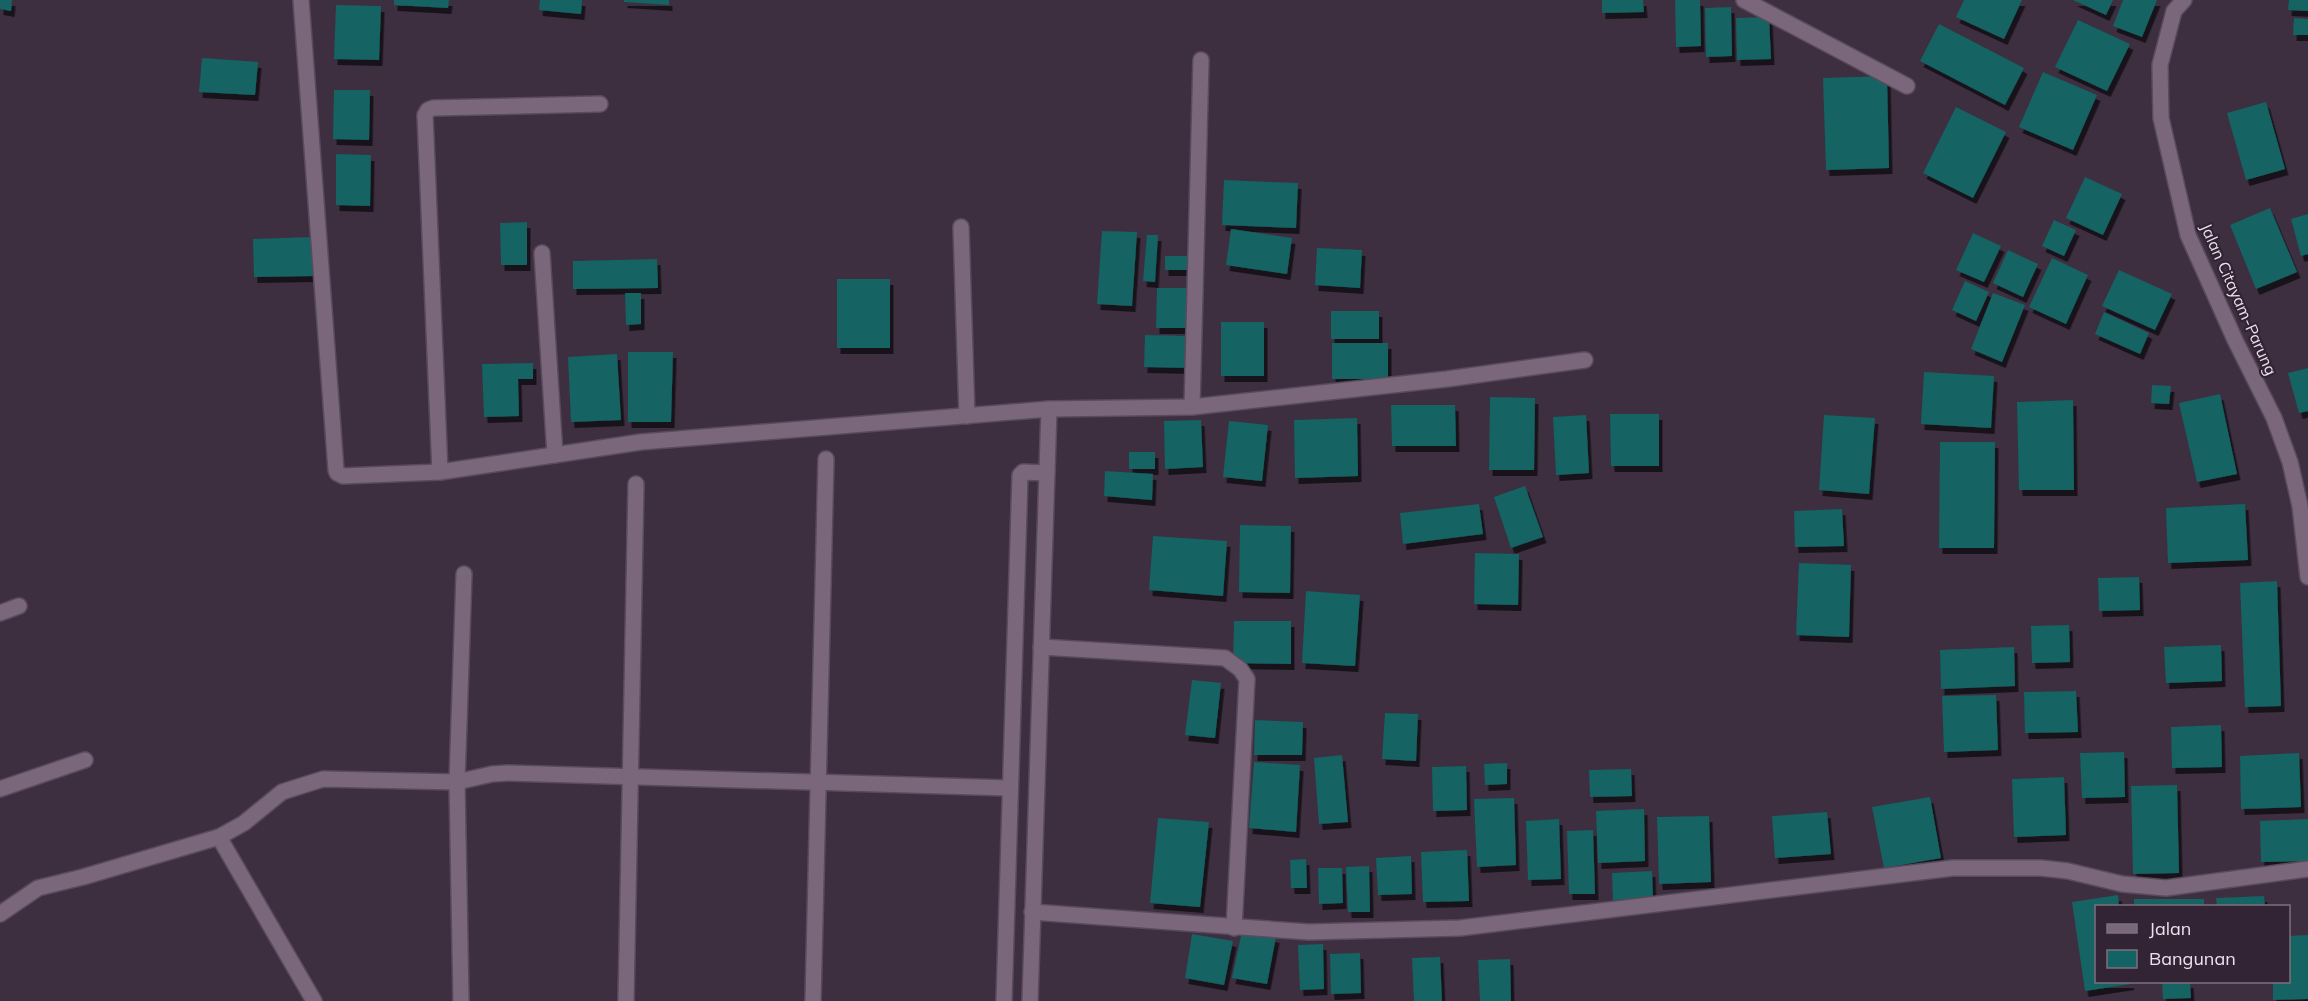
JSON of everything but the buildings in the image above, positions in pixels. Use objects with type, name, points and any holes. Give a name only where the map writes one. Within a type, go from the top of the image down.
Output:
[{"type":"street","points":[[301,0],[336,470],[343,476],[440,472],[641,442],[1049,409],[1192,407],[1447,379],[1585,360]]},
{"type":"street","points":[[1744,0],[1907,86]]},
{"type":"street","name":"Jalan Citayam-Parung","points":[[2184,0],[2174,11],[2160,65],[2161,118],[2188,236],[2235,340],[2274,418],[2290,462],[2300,506],[2308,577]]},
{"type":"street","points":[[1192,407],[1201,60]]},
{"type":"street","points":[[440,472],[426,115],[428,110],[433,108],[600,104]]},
{"type":"street","points":[[961,227],[967,416]]},
{"type":"street","points":[[542,253],[555,455]]},
{"type":"street","points":[[1030,1001],[1049,409]]},
{"type":"street","points":[[813,1001],[826,459]]},
{"type":"street","points":[[1004,1001],[1020,475],[1023,472],[1047,473]]},
{"type":"street","points":[[626,1001],[636,484]]},
{"type":"street","points":[[461,1001],[457,782],[464,574]]},
{"type":"street","points":[[0,613],[19,606]]},
{"type":"street","points":[[1041,647],[1225,658],[1240,669],[1247,679],[1234,928]]},
{"type":"street","points":[[0,789],[85,760]]},
{"type":"street","points":[[0,914],[38,888],[219,837],[244,823],[282,792],[323,779],[457,782],[508,772],[1010,788]]},
{"type":"street","points":[[219,837],[314,1001]]},
{"type":"street","points":[[1032,912],[1309,932],[1460,928],[1953,868],[2059,870],[2122,884],[2166,888],[2308,868]]}]
